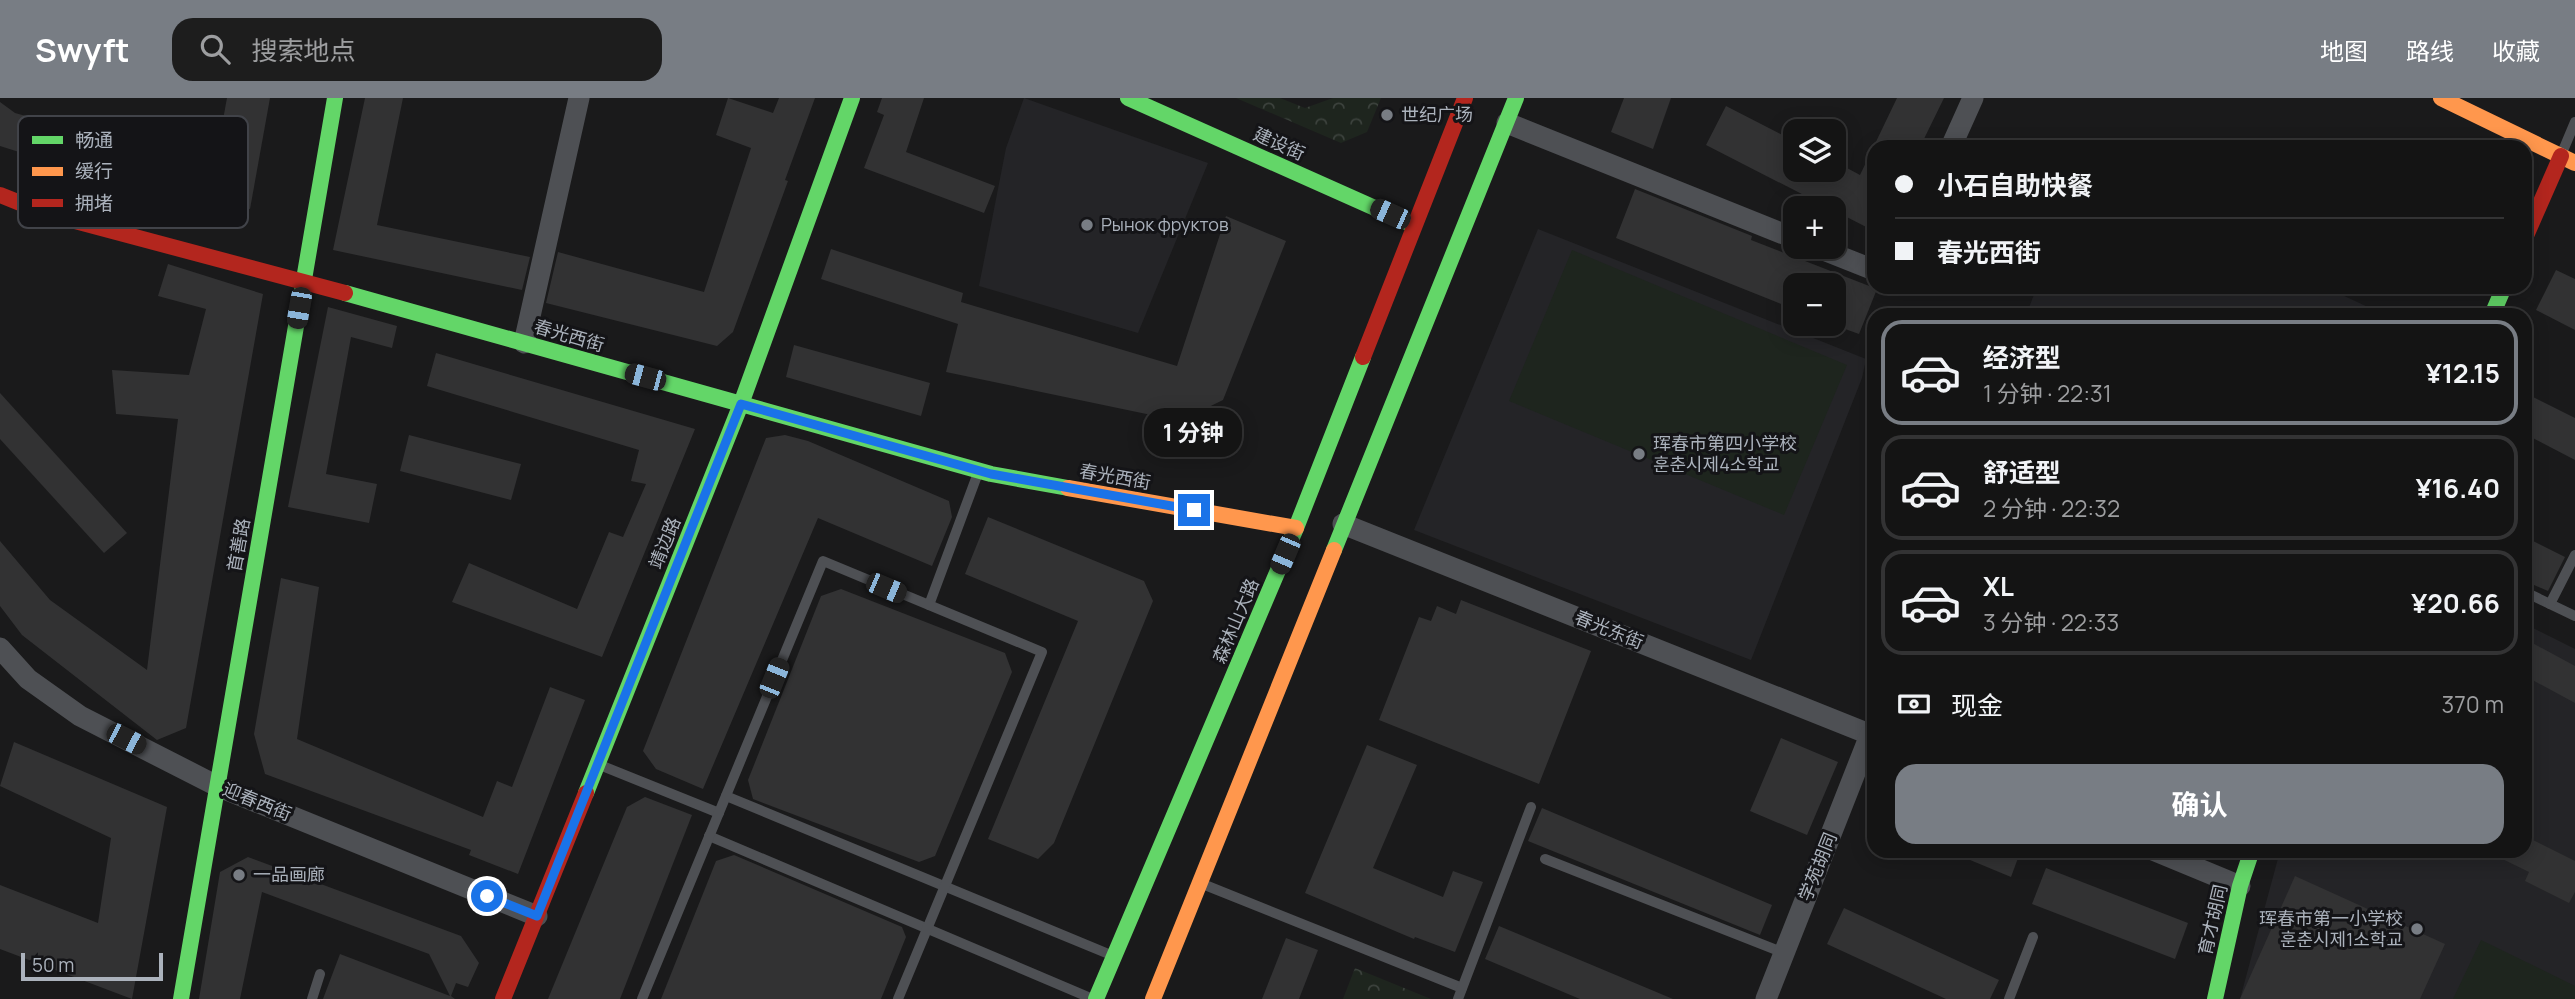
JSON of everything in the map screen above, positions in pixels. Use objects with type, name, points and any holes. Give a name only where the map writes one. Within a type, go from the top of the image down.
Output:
[{"type":"street","name":"首善路","points":[[181,999],[335,98]]},
{"type":"street","points":[[524,344],[579,98]]},
{"type":"street","name":"靖边路","points":[[503,999],[741,404],[852,98]]},
{"type":"street","name":"建设街","points":[[1128,98],[1413,225]]},
{"type":"street","name":"森林山大路","points":[[1095,999],[1296,528],[1465,98]]},
{"type":"street","points":[[1153,999],[1516,98]]},
{"type":"street","points":[[1954,140],[1973,98]]},
{"type":"street","points":[[2441,98],[2528,140]]},
{"type":"street","points":[[1507,123],[1783,234]]},
{"type":"street","points":[[2532,142],[2568,159],[2532,225]]},
{"type":"street","name":"春光西街","points":[[0,196],[18,203]]},
{"type":"street","name":"春光西街","points":[[101,228],[979,471],[1296,528]]},
{"type":"street","points":[[1846,259],[1867,267]]},
{"type":"street","name":"春光东街","points":[[1343,524],[1867,733]]},
{"type":"street","name":"迎春西街","points":[[0,648],[28,679],[80,716],[217,786],[537,916]]},
{"type":"street","name":"学苑胡同","points":[[1766,999],[1867,747]]},
{"type":"street","points":[[2172,858],[2240,886]]},
{"type":"street","name":"育才胡同","points":[[2215,999],[2240,886],[2249,858]]},
{"type":"lane","points":[[2568,159],[2575,122]]},
{"type":"lane","points":[[929,605],[979,471]]},
{"type":"lane","points":[[2550,604],[2575,555]]},
{"type":"lane","points":[[642,999],[823,561],[1042,652],[898,999]]},
{"type":"lane","points":[[2532,595],[2575,616]]},
{"type":"lane","points":[[597,764],[719,813]]},
{"type":"lane","points":[[726,796],[1114,957]]},
{"type":"lane","points":[[1458,999],[1531,807]]},
{"type":"lane","points":[[709,836],[1095,999]]},
{"type":"lane","points":[[1545,859],[1784,953]]},
{"type":"lane","points":[[1199,883],[1462,988]]},
{"type":"lane","points":[[2010,999],[2033,937]]},
{"type":"lane","points":[[312,999],[320,974]]},
{"type":"shaded area","name":"Рынок фруктов","points":[[1024,98],[1208,163],[1138,333],[979,286],[1006,148]]},
{"type":"shaded area","name":"珲春市第四小学校 훈춘시제4소학교","points":[[1538,229],[1783,326],[1783,336],[1808,336],[1866,359],[1862,378],[1751,660],[1414,530]]},
{"type":"shaded area","points":[[2034,294],[2340,294],[2370,308],[2029,308]]},
{"type":"shaded area","name":"珲春市第一小学校 훈춘시제1소학교","points":[[2532,628],[2575,649],[2575,999],[2240,999],[2278,858],[2532,858]]},
{"type":"green space","points":[[1236,98],[1280,98],[1305,108],[1333,98],[1381,98],[1367,132],[1341,143]]},
{"type":"green space","points":[[1572,250],[1847,365],[1784,515],[1509,401]]},
{"type":"green space","points":[[2481,940],[2575,986],[2575,999],[2453,999]]},
{"type":"green space","points":[[1355,968],[1431,999],[1343,999]]},
{"type":"building","points":[[227,98],[270,98],[250,209],[248,116],[224,116]]},
{"type":"building","points":[[365,98],[403,98],[377,225],[530,257],[522,290],[333,250]]},
{"type":"building","points":[[728,98],[773,113],[779,98],[815,98],[733,332],[717,346],[546,303],[558,252],[704,292],[751,148],[716,135]]},
{"type":"building","points":[[882,98],[924,98],[906,152],[995,186],[984,213],[864,168],[884,115],[877,112]]},
{"type":"building","points":[[1624,98],[1671,98],[1653,149],[1611,132]]},
{"type":"building","points":[[1897,98],[1944,98],[1923,140],[1877,140]]},
{"type":"building","points":[[0,102],[15,113],[26,116],[18,116],[18,152],[0,146]]},
{"type":"building","points":[[1726,106],[1783,135],[1783,182],[1846,182],[1846,167],[1860,175],[1867,160],[1867,227],[1846,217],[1846,196],[1806,196],[1706,145]]},
{"type":"building","points":[[1635,189],[1752,236],[1751,240],[1783,252],[1783,259],[1800,259],[1836,273],[1783,273],[1783,305],[1616,238]]},
{"type":"building","points":[[1226,216],[1286,241],[1223,400],[1180,421],[946,372],[958,324],[821,279],[831,249],[963,293],[961,302],[1177,366]]},
{"type":"building","points":[[168,264],[263,294],[186,728],[157,740],[22,635],[0,606],[0,541],[50,600],[147,670],[178,419],[116,414],[112,370],[189,375],[206,309],[158,296]]},
{"type":"building","points":[[2556,270],[2575,279],[2575,330],[2536,310]]},
{"type":"building","points":[[1846,277],[1867,285],[1867,294],[1875,294],[1867,308],[1859,334],[1846,329]]},
{"type":"building","points":[[328,307],[397,326],[392,348],[351,337],[326,474],[377,484],[369,523],[288,507]]},
{"type":"building","points":[[794,345],[930,383],[921,416],[786,377]]},
{"type":"building","points":[[436,353],[695,429],[602,657],[452,602],[469,563],[577,609],[609,532],[623,537],[646,484],[631,481],[639,450],[427,386]]},
{"type":"building","points":[[0,393],[127,533],[104,553],[0,439]]},
{"type":"building","points":[[2532,396],[2575,418],[2575,460],[2532,438]]},
{"type":"building","points":[[409,435],[521,464],[511,500],[400,471]]},
{"type":"building","points":[[785,435],[808,441],[949,501],[952,517],[932,566],[818,518],[703,789],[656,769],[643,751],[766,438]]},
{"type":"building","points":[[988,517],[1144,581],[1153,601],[1054,843],[1038,859],[988,839],[1078,621],[965,574]]},
{"type":"building","points":[[2532,540],[2565,557],[2548,591],[2532,584]]},
{"type":"building","points":[[281,578],[319,587],[297,739],[483,817],[497,781],[512,787],[550,687],[585,700],[518,874],[469,855],[471,850],[265,774],[254,734]]},
{"type":"building","points":[[841,589],[1005,653],[1012,672],[935,856],[919,862],[753,799],[748,780],[821,596]]},
{"type":"building","points":[[1461,600],[1591,651],[1539,784],[1379,720],[1419,617],[1431,621],[1437,606],[1456,614]]},
{"type":"building","points":[[2532,643],[2575,666],[2575,703],[2532,680]]},
{"type":"building","points":[[1781,738],[1838,762],[1807,835],[1750,811]]},
{"type":"building","points":[[14,742],[167,807],[132,999],[0,949],[0,885],[98,923],[111,838],[0,786]]},
{"type":"building","points":[[1367,745],[1417,765],[1373,868],[1443,897],[1453,871],[1483,882],[1455,952],[1415,937],[1414,939],[1305,893]]},
{"type":"building","points":[[645,797],[692,815],[620,999],[548,999],[627,807]]},
{"type":"building","points":[[1542,808],[1772,905],[1760,935],[1528,841]]},
{"type":"building","points":[[2532,840],[2575,861],[2575,892],[2569,903],[2525,881],[2529,872],[2500,858],[2532,858]]},
{"type":"building","points":[[734,855],[902,927],[906,937],[881,999],[661,999],[716,861]]},
{"type":"building","points":[[248,857],[461,936],[479,963],[468,987],[456,983],[451,996],[455,999],[323,999],[340,954],[450,996],[429,954],[262,892],[240,999],[199,999],[220,872]]},
{"type":"building","points":[[1965,858],[2018,858],[2011,877]]},
{"type":"building","points":[[2046,868],[2188,923],[2175,959],[2032,904]]},
{"type":"building","points":[[2295,876],[2445,944],[2420,999],[2240,999]]},
{"type":"building","points":[[1844,908],[1999,980],[1990,999],[1946,999],[1827,944]]},
{"type":"building","points":[[1499,926],[1673,999],[1580,999],[1485,959]]},
{"type":"building","points":[[1286,938],[1318,950],[1299,999],[1262,999]]},
{"type":"traffic: fast","points":[[181,999],[335,98]]},
{"type":"traffic: fast","points":[[586,793],[741,404],[852,98]]},
{"type":"traffic: fast","points":[[1128,98],[1413,225]]},
{"type":"traffic: fast","points":[[1334,550],[1516,98]]},
{"type":"traffic: fast","points":[[345,293],[991,474],[1068,488]]},
{"type":"traffic: fast","points":[[2495,308],[2501,294]]},
{"type":"traffic: fast","points":[[1096,999],[1296,528],[1363,357]]},
{"type":"traffic: fast","points":[[2215,999],[2240,886],[2249,858]]},
{"type":"traffic: slow","points":[[2441,98],[2528,140]]},
{"type":"traffic: slow","points":[[2532,142],[2575,163]]},
{"type":"traffic: slow","points":[[1068,488],[1296,528]]},
{"type":"traffic: slow","points":[[1153,999],[1334,550]]},
{"type":"traffic: jam","points":[[1363,357],[1465,98]]},
{"type":"traffic: jam","points":[[2532,222],[2561,156]]},
{"type":"traffic: jam","points":[[0,195],[18,202]]},
{"type":"traffic: jam","points":[[101,228],[345,293]]},
{"type":"traffic: jam","points":[[503,999],[586,793]]},
{"type":"place","name":"世纪广场","points":[[1387,115]]},
{"type":"place","name":"Рынок фруктов","points":[[1087,225]]},
{"type":"place","name":"珲春市第四小学校 훈춘시제4소학교","points":[[1639,454]]},
{"type":"place","name":"一品画廊","points":[[239,875]]},
{"type":"place","name":"珲春市第一小学校 훈춘시제1소학교","points":[[2417,929]]},
{"type":"route","points":[[487,896],[537,916],[741,404],[991,474],[1194,510]]}]
